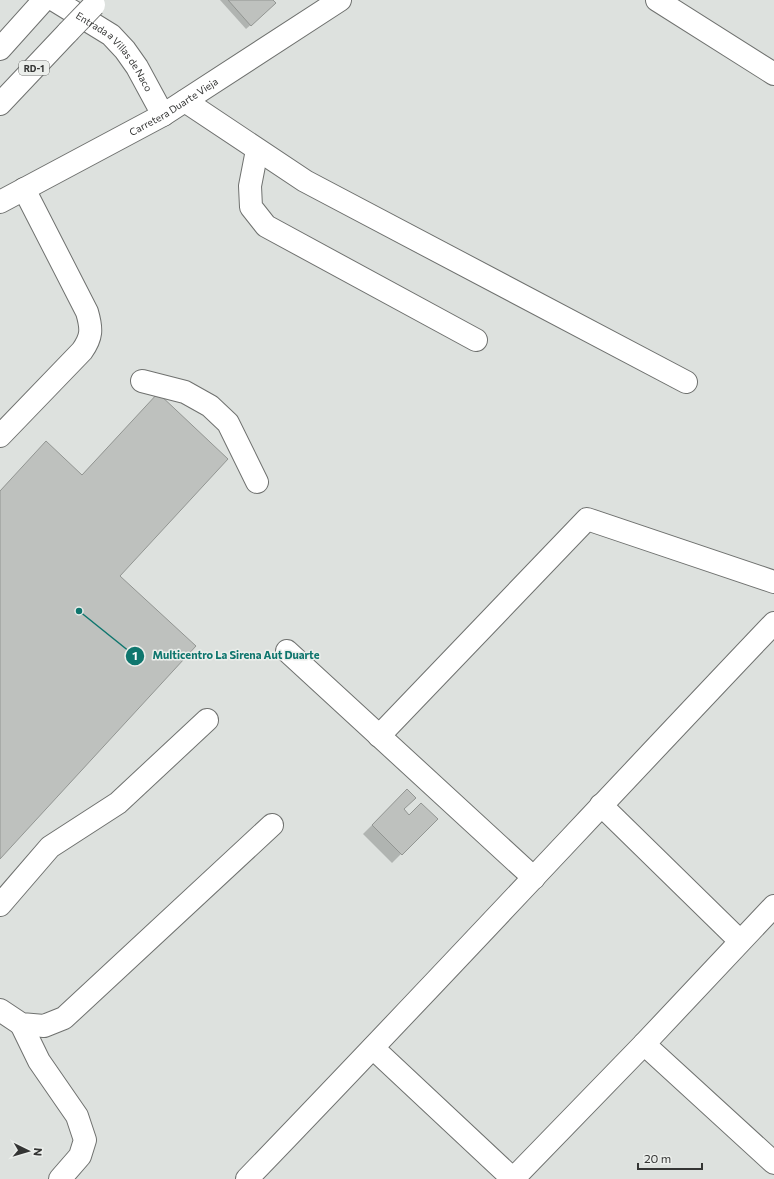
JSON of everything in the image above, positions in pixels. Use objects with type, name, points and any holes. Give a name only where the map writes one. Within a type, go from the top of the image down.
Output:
[{"type":"main road","name":"Carretera Duarte Vieja","points":[[0,202],[163,115],[340,0]]},
{"type":"main road","points":[[657,0],[774,74]]},
{"type":"main road","points":[[0,49],[45,2]]},
{"type":"main road","name":"Entrada a Villas de Naco","points":[[45,2],[111,35],[125,50],[137,67],[163,115]]},
{"type":"main road","name":"RD-1","points":[[0,104],[96,2]]},
{"type":"main road","points":[[185,101],[305,182],[686,382]]},
{"type":"main road","points":[[257,150],[250,186],[251,207],[266,226],[476,340]]},
{"type":"main road","points":[[0,436],[82,352],[91,333],[87,312],[24,189]]},
{"type":"main road","points":[[142,381],[185,392],[210,406],[228,423],[257,482]]},
{"type":"main road","points":[[379,736],[587,519],[774,582]]},
{"type":"main road","points":[[248,1179],[374,1048],[601,805],[774,623]]},
{"type":"main road","points":[[287,651],[534,878]]},
{"type":"main road","points":[[0,905],[50,847],[118,803],[208,720]]},
{"type":"main road","points":[[601,805],[740,941]]},
{"type":"main road","points":[[0,1010],[21,1024],[44,1026],[64,1018],[272,825]]},
{"type":"main road","points":[[374,1048],[513,1179],[644,1044],[774,906]]},
{"type":"main road","points":[[21,1024],[40,1062],[77,1116],[85,1140],[80,1156],[60,1179]]},
{"type":"main road","points":[[644,1044],[774,1163]]},
{"type":"building","points":[[228,0],[273,0],[276,3],[251,26]]},
{"type":"building","points":[[158,393],[228,459],[120,576],[196,646],[0,859],[0,491],[46,441],[82,475]]},
{"type":"building","points":[[407,789],[416,798],[404,809],[409,815],[421,803],[438,819],[402,855],[372,825]]},
{"type":"place","name":"Multicentro La Sirena Aut Duarte","points":[[79,611]]}]
